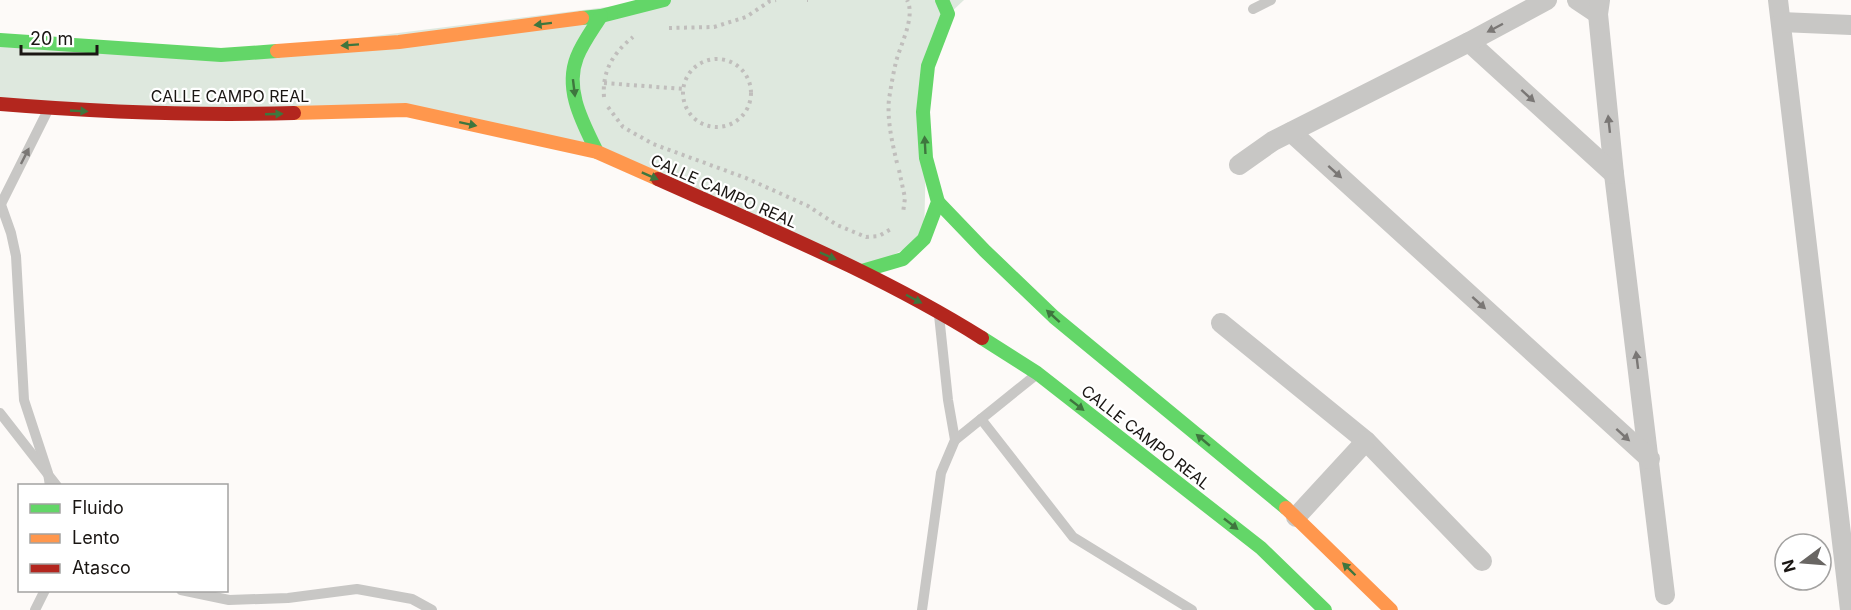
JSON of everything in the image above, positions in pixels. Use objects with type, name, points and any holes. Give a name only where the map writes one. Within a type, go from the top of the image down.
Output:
[{"type":"street","points":[[0,40],[221,55],[399,42],[601,16],[664,0]]},
{"type":"street","points":[[862,272],[903,259],[924,239],[938,202],[926,158],[923,112],[928,66],[952,11],[942,0]]},
{"type":"street","points":[[1239,165],[1273,141],[1547,0]]},
{"type":"street","points":[[1577,0],[1599,7],[1614,174],[1665,596]]},
{"type":"street","points":[[1778,0],[1850,610]]},
{"type":"street","points":[[597,152],[576,104],[572,81],[576,58],[601,16]]},
{"type":"street","points":[[1781,22],[1851,25]]},
{"type":"street","points":[[1469,42],[1614,174]]},
{"type":"street","name":"CALLE CAMPO REAL","points":[[0,105],[48,109],[226,115],[406,110],[597,152],[862,272],[939,312],[1037,374],[1261,548],[1325,610]]},
{"type":"street","points":[[1292,132],[1650,459]]},
{"type":"street","name":"CALLE CAMPO REAL","points":[[938,202],[984,251],[1054,317],[1296,517],[1391,610]]},
{"type":"street","points":[[1221,322],[1366,441],[1482,561]]},
{"type":"street","points":[[1296,517],[1366,441]]},
{"type":"lane","points":[[1253,9],[1270,0]]},
{"type":"lane","points":[[48,109],[1,203],[16,256],[24,400],[50,484]]},
{"type":"lane","points":[[939,312],[948,400],[955,440]]},
{"type":"lane","points":[[922,610],[941,473],[955,440],[1037,374]]},
{"type":"lane","points":[[0,413],[56,484]]},
{"type":"lane","points":[[981,419],[1073,537],[1192,610]]},
{"type":"lane","points":[[186,592],[229,600],[288,598],[357,589],[412,599],[432,610]]},
{"type":"lane","points":[[35,610],[44,592]]},
{"type":"path","points":[[658,30],[714,27],[746,17],[770,1],[776,0]]},
{"type":"path","points":[[638,33],[620,47],[609,65],[603,83],[605,102],[622,127],[653,144],[746,178],[808,206],[837,225],[866,237]]},
{"type":"path","points":[[710,59],[724,59],[737,65],[746,74],[751,85],[751,98],[740,119],[729,125],[715,127],[702,123],[692,115],[685,102],[684,89],[688,75],[698,65],[710,59]]},
{"type":"path","points":[[603,83],[684,89]]},
{"type":"shaded area","points":[[664,0],[964,0],[948,15],[928,66],[924,239],[862,271],[597,152],[406,110],[0,104],[0,40],[221,55]]},
{"type":"traffic: fast","points":[[582,18],[601,16],[664,0]]},
{"type":"traffic: fast","points":[[862,271],[903,259],[924,239],[938,202],[926,158],[923,112],[928,66],[948,14],[942,0]]},
{"type":"traffic: fast","points":[[597,152],[577,106],[573,82],[577,57],[601,16]]},
{"type":"traffic: fast","points":[[0,40],[221,55],[277,51]]},
{"type":"traffic: fast","points":[[938,202],[1054,317],[1286,508]]},
{"type":"traffic: fast","points":[[982,338],[1037,373],[1261,548],[1325,610]]},
{"type":"traffic: slow","points":[[277,51],[399,42],[582,18]]},
{"type":"traffic: slow","points":[[294,113],[406,110],[597,152],[658,179]]},
{"type":"traffic: slow","points":[[1286,508],[1391,610]]},
{"type":"traffic: jam","points":[[0,104],[147,113],[294,113]]},
{"type":"traffic: jam","points":[[658,179],[863,272],[982,338]]}]
